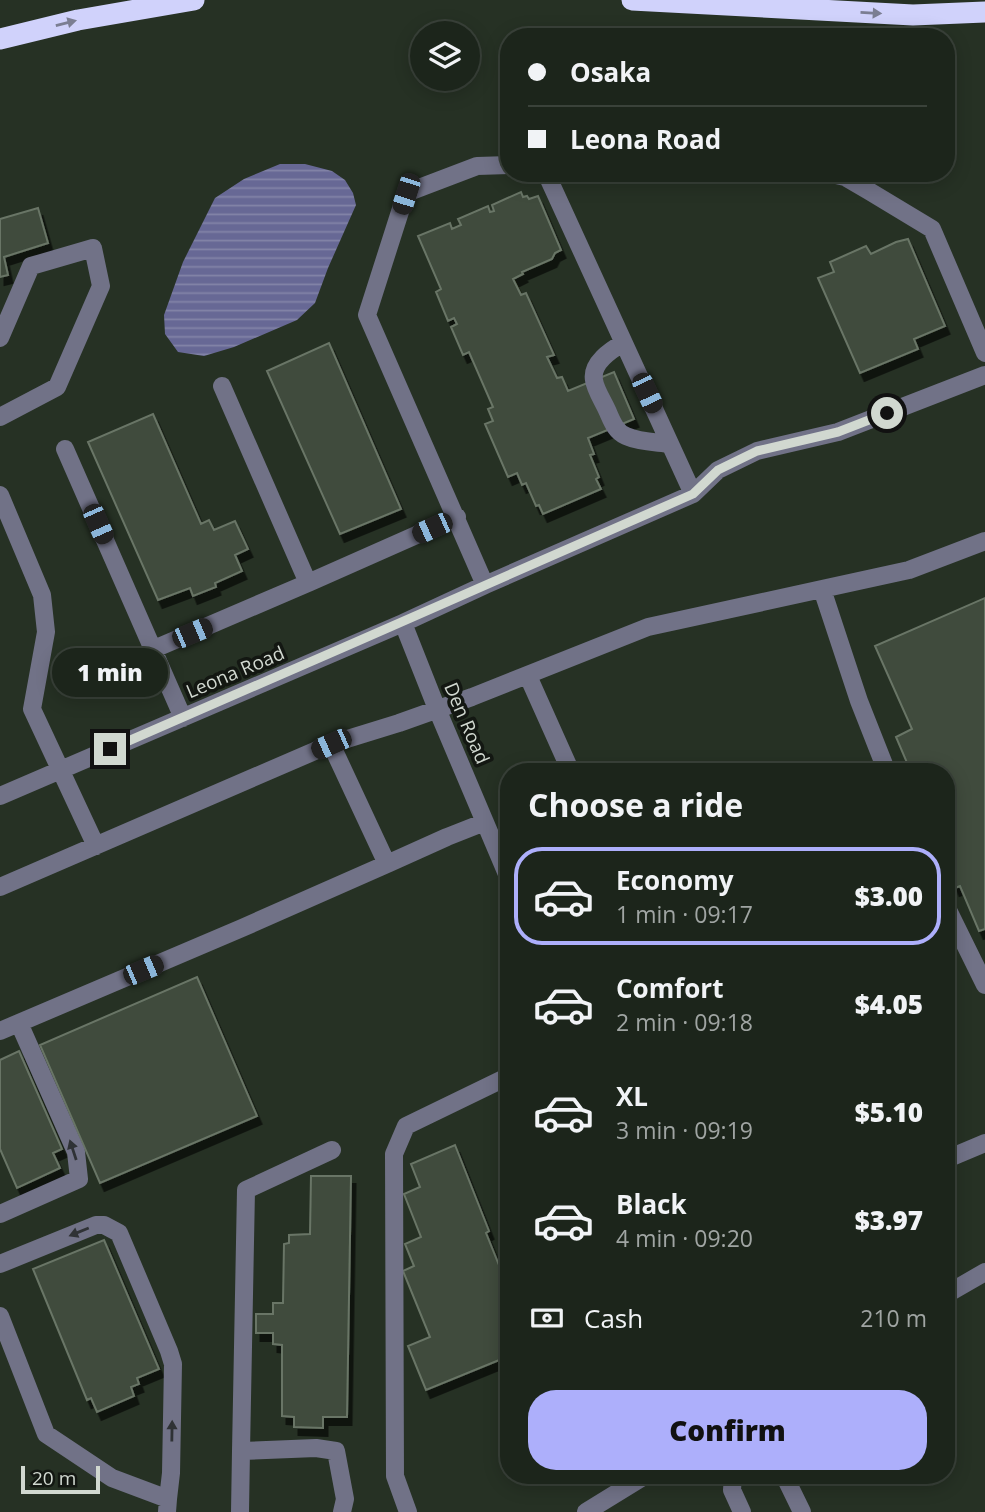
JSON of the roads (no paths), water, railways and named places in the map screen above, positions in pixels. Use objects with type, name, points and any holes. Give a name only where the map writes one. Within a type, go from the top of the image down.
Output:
[{"type":"highway","points":[[0,39],[78,20],[194,0]]},
{"type":"highway","points":[[632,0],[913,15],[985,12]]},
{"type":"street","points":[[485,584],[367,315],[406,194],[477,166],[500,165]]},
{"type":"street","points":[[550,182],[693,494],[718,470],[757,451],[838,432],[985,375]]},
{"type":"street","points":[[853,182],[932,229],[985,353]]},
{"type":"street","points":[[0,338],[31,266],[93,248],[101,286],[57,387],[0,417]]},
{"type":"street","points":[[624,343],[602,359],[594,371],[594,381],[615,427],[632,438],[670,444]]},
{"type":"street","points":[[222,386],[308,583]]},
{"type":"street","points":[[65,449],[183,718]]},
{"type":"street","name":"Leona Road","points":[[0,796],[693,494]]},
{"type":"street","points":[[0,495],[42,595],[46,632],[32,709],[96,846]]},
{"type":"street","points":[[154,649],[457,517]]},
{"type":"street","points":[[0,887],[331,744],[528,676],[648,626],[909,570],[985,541]]},
{"type":"street","points":[[822,589],[859,701],[883,763]]},
{"type":"street","name":"Den Road","points":[[403,622],[500,858]]},
{"type":"street","points":[[528,676],[567,763]]},
{"type":"street","points":[[331,744],[387,864]]},
{"type":"street","points":[[0,1031],[485,822]]},
{"type":"street","points":[[955,924],[985,985]]},
{"type":"street","points":[[0,1214],[79,1179],[76,1152],[19,1023]]},
{"type":"street","points":[[408,1512],[395,1476],[394,1154],[406,1126],[500,1080]]},
{"type":"street","points":[[955,1156],[985,1143]]},
{"type":"street","points":[[240,1512],[246,1190],[332,1150]]},
{"type":"street","points":[[0,1264],[96,1225],[104,1225],[119,1233],[173,1364],[171,1474],[167,1505],[112,1478],[46,1434],[0,1316]]},
{"type":"street","points":[[955,1289],[985,1272]]},
{"type":"street","points":[[241,1451],[316,1448],[335,1451],[345,1499],[342,1512]]},
{"type":"street","points":[[586,1512],[631,1484]]},
{"type":"street","points":[[732,1484],[732,1490],[742,1512]]},
{"type":"street","points":[[788,1484],[802,1512]]},
{"type":"water","points":[[280,164],[305,164],[332,171],[345,180],[353,193],[356,205],[315,303],[297,320],[234,347],[204,356],[178,352],[165,334],[164,315],[183,262],[215,198],[244,179]]}]
